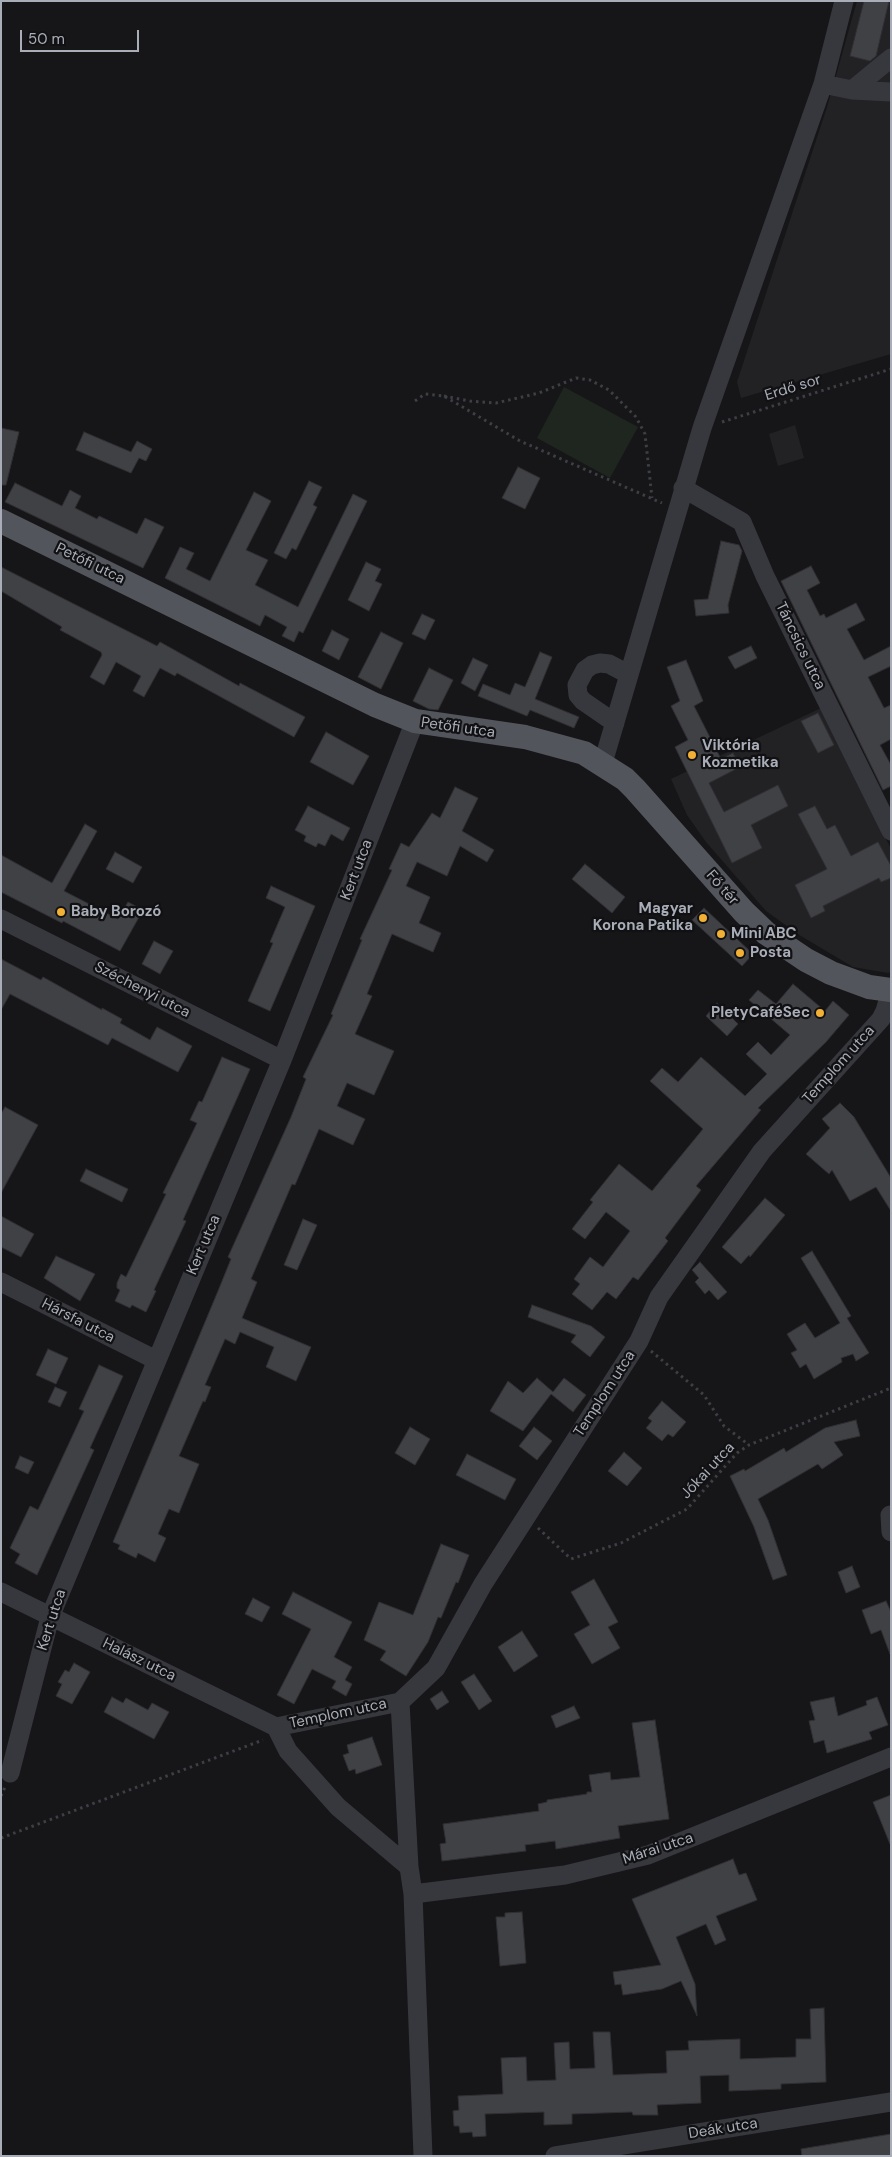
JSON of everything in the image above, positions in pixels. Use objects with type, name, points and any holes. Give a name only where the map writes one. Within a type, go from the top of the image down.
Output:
[{"type":"main road","name":"Petőfi utca","points":[[1,521],[375,705],[414,722],[525,737],[584,754],[602,766]]},
{"type":"main road","name":"Fő tér","points":[[602,766],[625,779],[635,789],[744,912],[766,933],[806,960],[831,973],[869,987],[891,990]]},
{"type":"street","points":[[602,766],[676,510],[702,428],[823,84],[844,1]]},
{"type":"street","points":[[852,90],[891,58]]},
{"type":"street","points":[[823,84],[852,90],[891,92]]},
{"type":"street","name":"Táncsics utca","points":[[683,488],[742,522],[765,576],[891,831]]},
{"type":"street","points":[[615,722],[583,701],[578,694],[577,685],[584,670],[600,662],[614,666],[628,674]]},
{"type":"street","name":"Kert utca","points":[[10,1773],[50,1617],[282,1060],[414,722]]},
{"type":"street","name":"Széchenyi utca","points":[[1,919],[282,1060]]},
{"type":"street","name":"Templom utca","points":[[276,1727],[400,1702],[436,1668],[483,1584],[639,1341],[659,1297],[762,1151],[881,1019],[886,1011],[891,990]]},
{"type":"street","name":"Hársfa utca","points":[[1,1282],[156,1360]]},
{"type":"street","name":"Halász utca","points":[[1,1592],[276,1727]]},
{"type":"street","points":[[400,1702],[409,1867],[413,1894],[423,2156]]},
{"type":"street","points":[[276,1727],[288,1750],[338,1807],[409,1867]]},
{"type":"street","name":"Márai utca","points":[[413,1894],[565,1874],[648,1855],[891,1758]]},
{"type":"street","name":"Deák utca","points":[[555,2156],[891,2102]]},
{"type":"path","name":"Erdő sor","points":[[702,428],[891,369]]},
{"type":"path","points":[[415,401],[425,394],[496,403],[539,393],[576,378],[590,380],[609,390],[631,410],[645,434],[652,498]]},
{"type":"path","points":[[444,396],[520,441],[676,510]]},
{"type":"path","points":[[639,1341],[704,1395],[724,1426],[749,1445]]},
{"type":"path","name":"Jókai utca","points":[[526,1517],[571,1559],[621,1543],[687,1509],[737,1453],[749,1445],[891,1388]]},
{"type":"path","points":[[1,1838],[263,1740],[276,1727]]},
{"type":"shaded area","points":[[857,1],[891,1],[891,354],[741,398],[737,382],[828,104]]},
{"type":"shaded area","points":[[564,387],[638,427],[610,478],[537,438]]},
{"type":"shaded area","points":[[795,425],[804,458],[778,466],[769,434]]},
{"type":"shaded area","points":[[821,708],[891,849],[891,972],[888,973],[853,967],[801,936],[766,911],[706,842],[687,815],[671,779]]},
{"type":"building","points":[[864,1],[889,1],[876,56],[870,61],[850,56]]},
{"type":"building","points":[[1,428],[19,432],[6,485],[1,485]]},
{"type":"building","points":[[84,432],[131,452],[137,441],[152,449],[146,461],[139,458],[131,473],[76,450]]},
{"type":"building","points":[[518,467],[540,478],[525,509],[502,498]]},
{"type":"building","points":[[309,481],[322,487],[313,505],[317,507],[296,550],[292,548],[286,559],[274,553]]},
{"type":"building","points":[[15,483],[62,506],[70,490],[81,496],[75,508],[97,519],[99,516],[137,534],[145,518],[164,527],[143,568],[5,502]]},
{"type":"building","points":[[254,492],[271,501],[246,550],[268,560],[255,585],[298,607],[353,494],[367,501],[303,633],[299,631],[294,642],[282,636],[287,627],[265,615],[260,626],[165,578],[180,547],[194,553],[186,569],[210,581]]},
{"type":"building","points":[[721,541],[739,545],[742,551],[728,605],[729,613],[696,616],[694,600],[708,599]]},
{"type":"building","points":[[366,562],[381,569],[375,581],[382,584],[369,611],[348,600]]},
{"type":"building","points":[[811,566],[820,583],[807,590],[820,616],[824,614],[826,618],[856,603],[865,620],[847,629],[864,660],[891,646],[891,666],[868,677],[884,708],[891,705],[891,739],[880,745],[891,765],[891,786],[883,790],[781,581]]},
{"type":"building","points":[[1,567],[157,646],[160,642],[239,686],[240,683],[305,717],[294,737],[177,673],[175,676],[160,668],[144,697],[133,691],[141,676],[116,662],[104,685],[90,677],[102,655],[101,652],[60,630],[62,627],[1,591]]},
{"type":"building","points":[[422,614],[435,620],[425,640],[412,634]]},
{"type":"building","points":[[332,630],[349,639],[339,660],[322,651]]},
{"type":"building","points":[[381,632],[403,643],[381,689],[358,677]]},
{"type":"building","points":[[751,646],[757,658],[735,669],[728,657]]},
{"type":"building","points":[[540,652],[552,657],[535,699],[579,717],[574,728],[530,710],[527,716],[478,696],[483,684],[510,695],[515,683],[525,687]]},
{"type":"building","points":[[473,658],[488,665],[475,691],[461,683]]},
{"type":"building","points":[[686,660],[703,701],[694,706],[721,759],[733,753],[740,767],[709,783],[724,812],[778,785],[788,806],[751,825],[762,848],[732,863],[675,747],[688,740],[671,706],[680,701],[667,667]]},
{"type":"building","points":[[429,668],[453,680],[438,710],[429,709],[413,701]]},
{"type":"building","points":[[818,713],[834,745],[818,753],[801,721]]},
{"type":"building","points":[[326,732],[369,756],[353,785],[310,762]]},
{"type":"building","points":[[455,787],[478,798],[462,831],[494,850],[487,862],[460,846],[447,876],[417,862],[406,886],[430,897],[419,923],[441,933],[433,952],[392,934],[367,994],[372,996],[355,1034],[394,1051],[374,1095],[347,1083],[337,1106],[365,1119],[353,1145],[319,1129],[295,1185],[292,1184],[251,1279],[257,1282],[242,1318],[311,1347],[296,1381],[266,1367],[274,1347],[240,1332],[235,1344],[225,1339],[205,1385],[211,1387],[179,1456],[199,1464],[179,1513],[169,1509],[158,1534],[166,1538],[155,1562],[138,1553],[136,1558],[118,1549],[120,1545],[113,1542],[231,1259],[228,1257],[291,1117],[306,1079],[303,1077],[333,1015],[331,1014],[362,940],[360,939],[392,870],[389,869],[401,843],[409,847],[432,813],[440,818]]},
{"type":"building","points":[[308,806],[350,828],[343,841],[331,834],[325,846],[318,843],[316,847],[304,841],[306,836],[295,830]]},
{"type":"building","points":[[815,806],[827,829],[835,825],[851,856],[878,842],[891,866],[891,878],[881,882],[879,878],[823,906],[825,911],[811,918],[795,885],[827,869],[798,814]]},
{"type":"building","points":[[85,824],[97,831],[64,891],[118,919],[128,902],[143,910],[120,951],[63,921],[62,923],[1,892],[1,855],[52,883]]},
{"type":"building","points":[[115,852],[142,867],[133,883],[106,869]]},
{"type":"building","points":[[585,864],[625,897],[612,913],[572,879]]},
{"type":"building","points":[[271,886],[315,906],[270,1011],[248,1001],[273,943],[270,942],[285,907],[266,898]]},
{"type":"building","points":[[704,908],[753,954],[742,966],[692,920]]},
{"type":"building","points":[[154,941],[173,951],[160,974],[142,964]]},
{"type":"building","points":[[1,959],[41,980],[43,977],[102,1010],[102,1008],[122,1019],[120,1023],[150,1040],[157,1027],[192,1046],[178,1072],[112,1038],[108,1045],[10,994],[1,1010]]},
{"type":"building","points":[[793,984],[825,1011],[833,1001],[849,1015],[826,1042],[758,1108],[761,1110],[696,1186],[701,1190],[665,1238],[668,1241],[638,1280],[633,1277],[616,1299],[607,1292],[592,1310],[572,1294],[580,1284],[574,1279],[590,1257],[603,1267],[630,1231],[606,1212],[585,1239],[572,1229],[593,1202],[590,1200],[619,1164],[652,1191],[703,1129],[650,1081],[662,1068],[678,1082],[701,1057],[745,1096],[767,1074],[746,1054],[758,1042],[771,1055],[790,1035],[749,1000],[758,990],[776,1004]]},
{"type":"building","points":[[717,1003],[738,1024],[727,1036],[706,1016]]},
{"type":"building","points":[[222,1057],[250,1069],[183,1220],[186,1221],[154,1290],[156,1291],[146,1312],[132,1305],[130,1308],[115,1301],[120,1290],[117,1288],[117,1283],[121,1274],[126,1277],[166,1194],[163,1193],[197,1123],[190,1120],[199,1101],[202,1102]]},
{"type":"building","points":[[840,1103],[854,1117],[891,1178],[891,1211],[876,1187],[850,1201],[832,1170],[829,1174],[806,1154],[830,1128],[822,1119]]},
{"type":"building","points":[[5,1107],[38,1125],[1,1193],[1,1114]]},
{"type":"building","points":[[86,1169],[128,1189],[122,1202],[80,1181]]},
{"type":"building","points":[[765,1198],[785,1215],[750,1257],[749,1255],[741,1264],[722,1247]]},
{"type":"building","points":[[1,1216],[34,1234],[21,1257],[1,1247]]},
{"type":"building","points":[[303,1219],[317,1225],[297,1270],[284,1265]]},
{"type":"building","points":[[812,1251],[851,1316],[847,1318],[869,1353],[856,1361],[853,1354],[841,1358],[842,1362],[814,1379],[806,1364],[800,1368],[791,1353],[797,1350],[787,1334],[805,1323],[815,1338],[840,1323],[801,1258]]},
{"type":"building","points":[[56,1256],[95,1274],[80,1301],[44,1278]]},
{"type":"building","points":[[700,1262],[727,1292],[718,1300],[709,1290],[705,1294],[695,1282],[699,1278],[692,1270]]},
{"type":"building","points":[[532,1305],[591,1326],[605,1337],[590,1357],[571,1342],[576,1335],[528,1317]]},
{"type":"building","points":[[48,1349],[68,1358],[56,1384],[36,1375]]},
{"type":"building","points":[[99,1365],[123,1376],[90,1448],[94,1450],[37,1575],[15,1563],[20,1554],[10,1548],[30,1506],[38,1510],[84,1411],[79,1409]]},
{"type":"building","points":[[537,1378],[553,1392],[564,1378],[586,1395],[573,1412],[551,1394],[523,1431],[490,1411],[508,1381],[523,1393]]},
{"type":"building","points":[[55,1387],[67,1392],[60,1407],[48,1402]]},
{"type":"building","points":[[662,1401],[686,1422],[673,1437],[668,1434],[662,1441],[646,1428],[652,1421],[648,1418]]},
{"type":"building","points":[[856,1420],[860,1436],[834,1442],[843,1455],[822,1469],[818,1464],[758,1499],[768,1520],[787,1575],[773,1580],[754,1527],[730,1476],[744,1469],[745,1471],[784,1448],[786,1452],[825,1428]]},
{"type":"building","points":[[410,1427],[430,1439],[415,1465],[395,1453]]},
{"type":"building","points":[[534,1427],[552,1441],[537,1460],[519,1446]]},
{"type":"building","points":[[624,1452],[642,1468],[627,1486],[608,1471]]},
{"type":"building","points":[[467,1454],[516,1479],[505,1500],[456,1475]]},
{"type":"building","points":[[20,1456],[34,1462],[28,1474],[15,1468]]},
{"type":"building","points":[[441,1544],[469,1555],[441,1618],[438,1617],[428,1642],[406,1676],[380,1660],[386,1651],[364,1640],[379,1602],[413,1615]]},
{"type":"building","points":[[852,1566],[860,1587],[846,1593],[838,1572]]},
{"type":"building","points":[[594,1579],[618,1622],[608,1627],[620,1648],[592,1664],[574,1634],[590,1625],[571,1592]]},
{"type":"building","points":[[293,1592],[352,1622],[334,1657],[352,1667],[345,1680],[352,1684],[346,1696],[332,1688],[336,1681],[312,1669],[294,1704],[277,1695],[311,1629],[282,1614]]},
{"type":"building","points":[[253,1598],[270,1607],[262,1622],[245,1614]]},
{"type":"building","points":[[886,1601],[891,1612],[890,1654],[881,1630],[871,1634],[862,1610]]},
{"type":"building","points":[[522,1631],[538,1656],[514,1672],[498,1647]]},
{"type":"building","points":[[74,1663],[90,1672],[72,1704],[56,1696],[62,1684],[58,1682],[65,1670],[69,1672]]},
{"type":"building","points":[[474,1674],[492,1701],[479,1710],[461,1682]]},
{"type":"building","points":[[442,1691],[449,1702],[437,1710],[430,1699]]},
{"type":"building","points":[[112,1697],[123,1703],[126,1698],[148,1710],[152,1703],[169,1712],[154,1739],[104,1712]]},
{"type":"building","points":[[834,1697],[838,1716],[867,1705],[866,1701],[877,1697],[888,1725],[869,1732],[872,1739],[827,1753],[824,1740],[814,1743],[809,1721],[815,1720],[810,1702]]},
{"type":"building","points":[[574,1706],[580,1718],[556,1728],[551,1716]]},
{"type":"building","points":[[655,1720],[669,1819],[618,1826],[620,1838],[556,1849],[555,1841],[525,1845],[526,1851],[442,1861],[440,1844],[446,1843],[443,1824],[539,1811],[538,1804],[547,1802],[547,1800],[592,1792],[589,1775],[610,1772],[611,1780],[640,1777],[632,1723]]},
{"type":"building","points":[[372,1737],[382,1765],[356,1774],[355,1769],[349,1771],[343,1755],[349,1753],[347,1745]]},
{"type":"building","points":[[891,1795],[891,1844],[890,1844],[873,1802]]},
{"type":"building","points":[[733,1859],[739,1875],[746,1873],[757,1900],[716,1916],[726,1940],[715,1945],[706,1924],[676,1937],[695,1984],[697,2016],[681,1981],[662,1989],[623,1995],[621,1984],[615,1985],[613,1972],[661,1965],[632,1899]]},
{"type":"building","points":[[522,1912],[526,1963],[500,1966],[496,1917],[505,1917],[505,1913]]},
{"type":"building","points":[[824,2008],[826,2082],[781,2084],[781,2089],[729,2091],[729,2075],[700,2076],[701,2103],[657,2105],[658,2115],[633,2115],[632,2112],[572,2114],[572,2124],[544,2125],[544,2112],[485,2114],[486,2136],[473,2137],[472,2132],[460,2133],[459,2126],[454,2126],[453,2111],[459,2110],[458,2096],[503,2094],[501,2058],[526,2057],[527,2081],[556,2080],[554,2043],[569,2042],[570,2069],[595,2068],[593,2032],[610,2032],[613,2075],[667,2073],[666,2051],[689,2050],[688,2041],[740,2039],[740,2059],[796,2057],[796,2039],[811,2039],[810,2009]]},
{"type":"building","points":[[891,2134],[891,2156],[802,2156],[801,2149]]},
{"type":"place","name":"Viktória Kozmetika","points":[[692,755]]},
{"type":"place","name":"Baby Borozó","points":[[61,912]]},
{"type":"place","name":"Magyar Korona Patika","points":[[703,918]]},
{"type":"place","name":"Mini ABC","points":[[721,934]]},
{"type":"place","name":"Posta","points":[[740,953]]},
{"type":"place","name":"PletyCaféSec","points":[[820,1013]]}]
